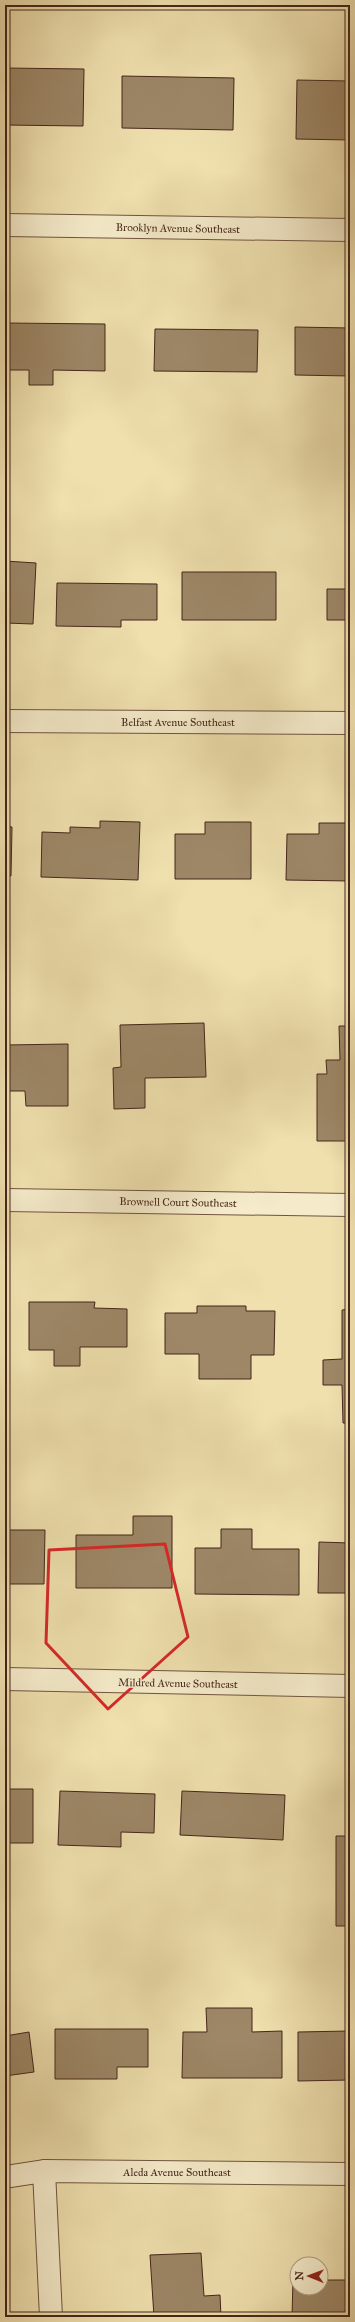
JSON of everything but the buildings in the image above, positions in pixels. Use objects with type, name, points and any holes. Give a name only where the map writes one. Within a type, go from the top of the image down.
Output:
[{"type":"street","name":"Brooklyn Avenue Southeast","points":[[5,225],[350,230]]},
{"type":"street","name":"Belfast Avenue Southeast","points":[[5,721],[350,723]]},
{"type":"street","name":"Brownell Court Southeast","points":[[5,1200],[350,1205]]},
{"type":"street","name":"Mildred Avenue Southeast","points":[[5,1679],[350,1686]]},
{"type":"street","name":"Aleda Avenue Southeast","points":[[5,2177],[44,2171],[350,2174]]},
{"type":"street","points":[[44,2171],[51,2317]]},
{"type":"highlighted area","points":[[165,1544],[188,1637],[108,1709],[46,1643],[49,1550]]}]
